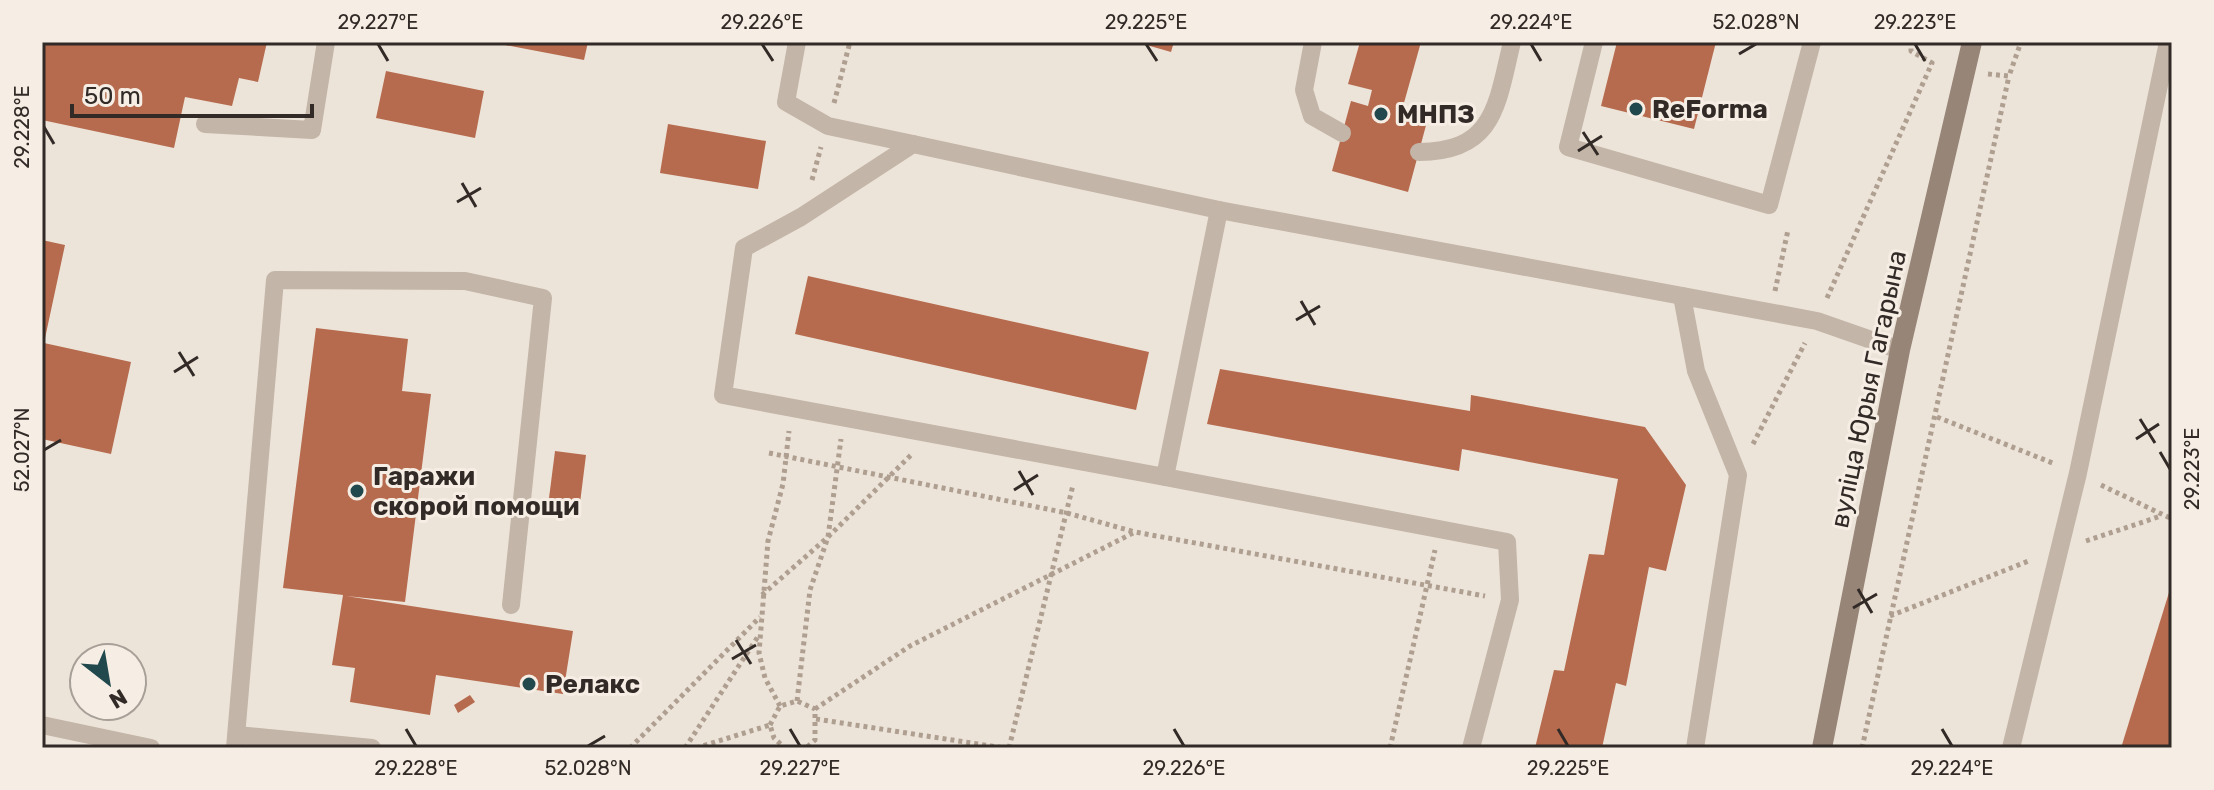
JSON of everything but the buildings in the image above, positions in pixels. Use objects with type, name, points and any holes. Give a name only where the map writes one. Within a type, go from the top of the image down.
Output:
[{"type":"main road","name":"вуліца Юрыя Гагарына","points":[[1822,748],[1900,350],[1972,42]]},
{"type":"lane","points":[[205,124],[312,130],[326,42]]},
{"type":"lane","points":[[797,42],[786,102],[828,126],[1219,210],[1817,321],[1900,350]]},
{"type":"lane","points":[[1313,42],[1304,90],[1312,116],[1342,133]]},
{"type":"lane","points":[[1419,152],[1448,152],[1477,138],[1497,103],[1512,42]]},
{"type":"lane","points":[[1594,42],[1568,147],[1769,205],[1812,42]]},
{"type":"lane","points":[[2011,748],[2060,549],[2168,42]]},
{"type":"lane","points":[[913,144],[744,248],[723,395],[1507,542],[1510,600],[1471,748]]},
{"type":"lane","points":[[1165,477],[1219,210]]},
{"type":"lane","points":[[372,748],[236,742],[275,280],[465,281],[543,298],[511,605]]},
{"type":"lane","points":[[1682,296],[1696,371],[1738,475],[1695,748]]},
{"type":"lane","points":[[42,725],[151,748]]},
{"type":"path","points":[[1738,475],[1817,321],[1932,63],[1911,51],[1911,42]]},
{"type":"path","points":[[1862,748],[1937,417],[2009,76]]},
{"type":"path","points":[[1771,312],[1788,230]]},
{"type":"path","points":[[780,706],[765,678],[759,653],[761,596],[786,456],[791,408]]},
{"type":"path","points":[[797,701],[810,590],[828,537],[844,418]]},
{"type":"path","points":[[761,596],[828,537],[931,435]]},
{"type":"path","points":[[769,453],[837,464],[1067,513],[1135,532],[1510,600]]},
{"type":"path","points":[[816,719],[1007,748],[1053,573],[1078,462]]},
{"type":"path","points":[[1890,616],[2060,549],[2161,516]]},
{"type":"path","points":[[1390,748],[1441,529]]},
{"type":"path","points":[[815,709],[910,646],[1135,532]]},
{"type":"path","points":[[630,748],[761,616]]},
{"type":"path","points":[[685,748],[760,634]]},
{"type":"path","points":[[785,748],[774,738],[770,725],[780,706],[797,701],[815,709]]},
{"type":"path","points":[[806,748],[815,740],[815,709]]},
{"type":"path","points":[[696,748],[770,725]]},
{"type":"place","name":"ReForma","points":[[1636,109]]},
{"type":"place","name":"МНПЗ","points":[[1381,114]]},
{"type":"place","name":"Гаражи скорой помощи","points":[[357,491]]},
{"type":"place","name":"Релакс","points":[[529,684]]}]
